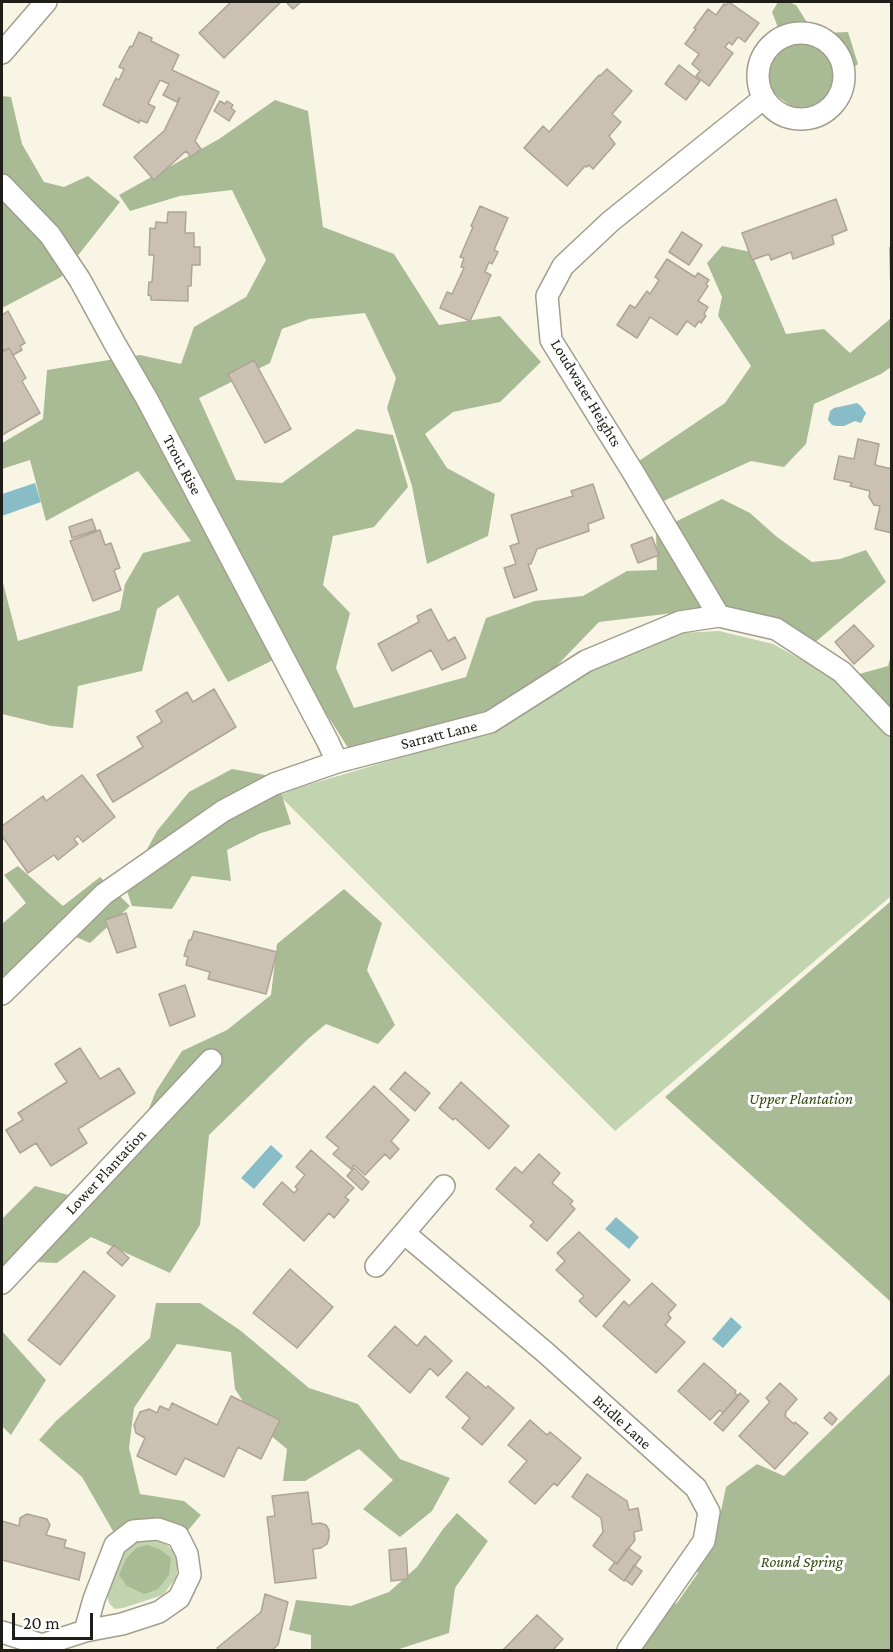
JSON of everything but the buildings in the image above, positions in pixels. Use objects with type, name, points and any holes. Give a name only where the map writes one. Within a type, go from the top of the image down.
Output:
[{"type":"street","points":[[2,53],[46,2]]},
{"type":"street","points":[[796,33],[811,34],[824,39],[835,49],[842,61],[845,75],[843,89],[836,102],[826,112],[813,118],[799,119],[785,116],[773,109],[764,98],[759,85],[758,70],[763,57],[775,40],[796,33]]},
{"type":"street","name":"Loudwater Heights","points":[[719,616],[551,340],[547,296],[563,266],[611,221],[764,98]]},
{"type":"street","name":"Trout Rise","points":[[2,185],[50,235],[80,280],[147,399],[337,762]]},
{"type":"street","name":"Sarratt Lane","points":[[2,994],[104,894],[223,811],[274,784],[337,762],[490,722],[586,661],[680,622],[719,616],[776,629],[842,672],[891,725]]},
{"type":"street","name":"Lower Plantation","points":[[2,1283],[211,1060]]},
{"type":"street","points":[[376,1266],[444,1186]]},
{"type":"street","name":"Bridle Lane","points":[[404,1233],[546,1353],[696,1488],[709,1512],[704,1541],[628,1650]]},
{"type":"street","points":[[2,1632],[42,1645],[85,1631],[122,1624],[159,1612],[179,1598],[190,1575],[187,1554],[178,1536],[158,1529],[133,1531],[115,1545],[94,1599],[85,1631]]},
{"type":"green space","points":[[778,2],[796,5],[808,24],[826,33],[848,32],[858,64],[838,80],[831,99],[815,109],[796,110],[773,93],[765,83],[767,61],[784,43],[772,12]]},
{"type":"green space","points":[[2,96],[11,97],[22,144],[44,182],[64,187],[88,176],[120,202],[61,277],[2,308]]},
{"type":"green space","points":[[275,100],[308,111],[323,227],[394,254],[439,325],[500,316],[541,362],[500,402],[453,412],[425,434],[447,468],[495,494],[488,536],[427,564],[412,486],[387,408],[396,378],[365,313],[309,319],[282,329],[270,363],[199,398],[236,480],[282,483],[357,429],[393,435],[408,487],[374,527],[333,536],[323,585],[350,613],[336,668],[354,708],[466,677],[486,618],[535,601],[583,596],[627,571],[657,570],[656,529],[722,499],[750,513],[777,537],[812,562],[840,559],[866,550],[886,582],[812,645],[698,610],[599,622],[545,678],[486,711],[350,751],[288,653],[228,682],[178,595],[157,609],[142,671],[78,686],[73,728],[51,726],[2,714],[2,579],[18,641],[120,610],[125,584],[143,553],[191,541],[138,471],[46,521],[30,460],[2,469],[2,443],[43,419],[47,370],[140,355],[181,364],[194,327],[246,297],[266,260],[232,190],[180,196],[130,211],[119,195],[219,139]]},
{"type":"green space","points":[[722,246],[751,252],[786,334],[824,329],[850,353],[891,318],[891,367],[881,374],[814,404],[806,444],[784,467],[751,461],[646,509],[624,471],[725,403],[751,366],[718,316],[722,297],[707,263]]},
{"type":"green space","points":[[889,247],[891,247],[891,318]]},
{"type":"green space","points":[[719,631],[773,644],[835,678],[891,738],[891,896],[615,1131],[279,795],[496,729],[591,671],[681,633]]},
{"type":"green space","points":[[891,656],[891,733],[838,680],[888,666]]},
{"type":"green space","points":[[232,769],[276,777],[291,824],[261,833],[227,850],[231,881],[192,876],[172,909],[132,906],[126,888],[157,831],[189,792]]},
{"type":"green space","points":[[18,866],[63,906],[100,877],[130,906],[90,943],[57,929],[2,977],[2,924],[26,903],[4,875]]},
{"type":"green space","points":[[344,889],[382,923],[367,970],[395,1025],[378,1044],[326,1024],[209,1135],[200,1225],[170,1273],[91,1237],[57,1263],[14,1261],[2,1271],[2,1219],[35,1186],[72,1196],[146,1116],[156,1091],[182,1051],[227,1030],[271,995],[277,944]]},
{"type":"green space","name":"Upper Plantation","points":[[891,901],[891,1302],[665,1097]]},
{"type":"green space","points":[[156,1303],[200,1303],[241,1331],[309,1388],[358,1404],[400,1459],[450,1478],[432,1511],[400,1537],[363,1509],[393,1480],[359,1449],[305,1481],[283,1481],[287,1449],[259,1426],[235,1389],[231,1352],[177,1344],[134,1408],[129,1448],[140,1494],[184,1501],[201,1515],[184,1535],[153,1533],[134,1520],[113,1531],[82,1477],[39,1440],[56,1421],[150,1338]]},
{"type":"green space","points":[[2,1331],[46,1380],[11,1435],[2,1426]]},
{"type":"green space","name":"Round Spring","points":[[891,1373],[891,1650],[624,1650],[638,1621],[677,1603],[698,1573],[688,1554],[700,1520],[721,1511],[726,1487],[757,1464],[784,1476]]},
{"type":"green space","points":[[457,1513],[488,1541],[455,1588],[449,1633],[396,1650],[311,1650],[311,1635],[289,1630],[296,1600],[351,1606],[389,1592],[417,1567]]},
{"type":"green space","points":[[144,1539],[157,1540],[167,1545],[175,1553],[178,1565],[176,1578],[163,1595],[115,1609],[109,1603],[107,1595],[124,1551]]},
{"type":"green space","points":[[147,1545],[159,1549],[171,1558],[169,1575],[158,1589],[144,1594],[127,1586],[119,1575],[126,1559],[136,1548]]},
{"type":"water","points":[[857,403],[866,413],[861,423],[855,421],[844,426],[837,426],[832,425],[828,420],[830,411],[834,408]]},
{"type":"water","points":[[35,483],[41,502],[2,516],[2,494]]},
{"type":"water","points":[[271,1145],[283,1156],[254,1189],[241,1178]]},
{"type":"water","points":[[616,1217],[639,1237],[629,1249],[605,1229]]},
{"type":"water","points":[[731,1317],[742,1327],[723,1348],[712,1339]]}]
